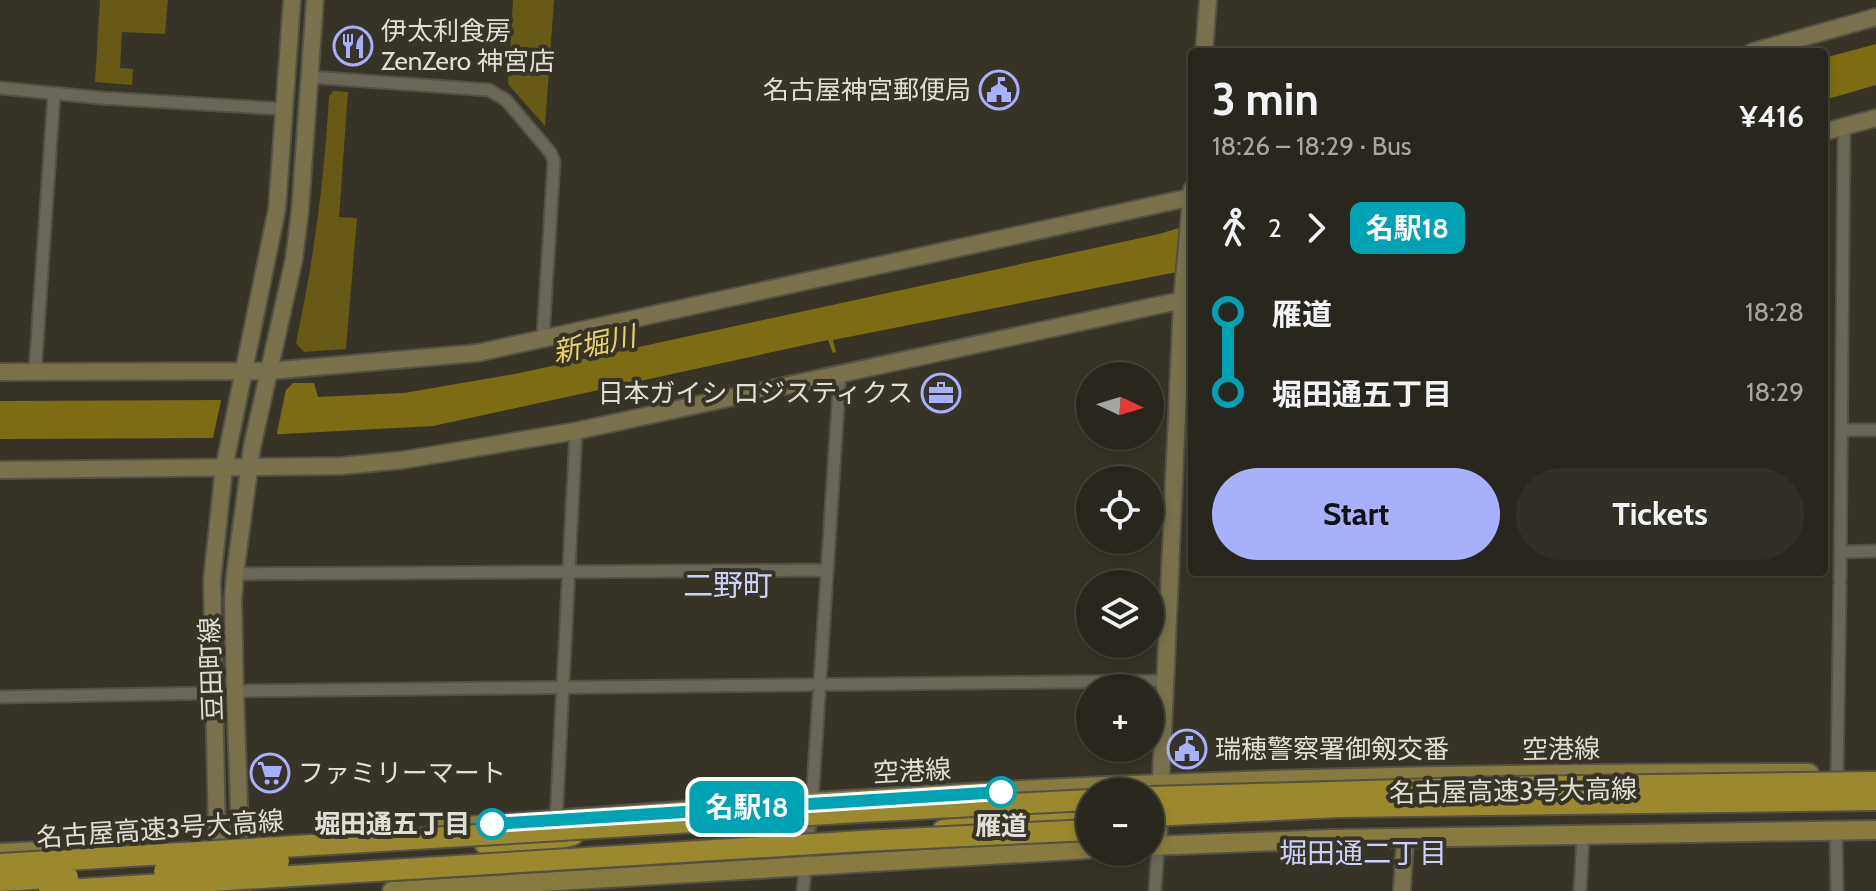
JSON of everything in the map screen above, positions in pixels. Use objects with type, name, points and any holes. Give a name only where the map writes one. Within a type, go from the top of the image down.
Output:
[{"type":"highway","name":"名古屋高速3号大高線","points":[[1164,790],[1876,782]]},
{"type":"highway","points":[[1164,815],[1339,807],[1876,800]]},
{"type":"highway","name":"名古屋高速3号大高線","points":[[0,864],[1076,801]]},
{"type":"highway","name":"名古屋高速3号大高線","points":[[1164,838],[1378,819],[1876,812]]},
{"type":"highway","points":[[862,841],[985,823],[1076,820]]},
{"type":"highway","points":[[0,881],[547,841],[598,828]]},
{"type":"highway","name":"名古屋高速3号大高線","points":[[49,891],[1076,831]]},
{"type":"main road","name":"空港線","points":[[1164,790],[1392,778],[1876,772]]},
{"type":"main road","name":"空港線","points":[[0,853],[217,843],[812,803],[1076,793]]},
{"type":"main road","points":[[1164,839],[1405,840],[1876,830]]},
{"type":"main road","points":[[392,891],[549,886],[805,865],[1076,850]]},
{"type":"street","points":[[246,371],[277,209],[292,0]]},
{"type":"street","points":[[269,371],[294,259],[315,0]]},
{"type":"street","points":[[1204,48],[1208,0]]},
{"type":"street","points":[[1766,48],[1876,17]]},
{"type":"street","points":[[310,77],[489,90],[506,100],[550,152],[554,161],[543,337]]},
{"type":"street","points":[[0,88],[284,109]]},
{"type":"street","points":[[35,372],[54,94]]},
{"type":"street","points":[[1828,131],[1876,118]]},
{"type":"street","points":[[1837,773],[1844,127]]},
{"type":"street","points":[[0,372],[269,371],[477,353],[1188,203]]},
{"type":"street","points":[[1156,778],[1166,681],[1188,258]]},
{"type":"street","points":[[0,470],[341,466],[403,460],[576,431],[1186,295]]},
{"type":"street","name":"豆田町線","points":[[218,891],[212,580],[224,468],[246,371]]},
{"type":"street","name":"豆田町線","points":[[242,891],[235,691],[235,574],[252,447],[269,371]]},
{"type":"street","points":[[803,891],[812,803],[840,374]]},
{"type":"street","points":[[1842,430],[1876,430]]},
{"type":"street","points":[[556,820],[576,431]]},
{"type":"street","points":[[1840,552],[1876,551]]},
{"type":"street","points":[[235,574],[827,570]]},
{"type":"street","points":[[235,691],[1166,681]]},
{"type":"street","points":[[0,697],[213,693]]},
{"type":"street","points":[[1836,831],[1837,891]]},
{"type":"street","points":[[1580,891],[1583,835]]},
{"type":"street","points":[[1402,891],[1405,840]]},
{"type":"street","points":[[1154,866],[1155,891]]},
{"type":"shaded area","points":[[100,0],[168,0],[165,34],[122,32],[120,68],[133,69],[132,85],[95,82]]},
{"type":"shaded area","points":[[513,0],[554,0],[545,126],[508,84]]},
{"type":"shaded area","points":[[1876,44],[1876,85],[1828,99],[1828,57]]},
{"type":"shaded area","points":[[334,91],[348,92],[339,217],[357,218],[346,349],[304,352],[296,343],[317,220],[329,96]]},
{"type":"shaded area","name":"新堀川","points":[[1188,225],[1188,270],[833,340],[836,352],[833,353],[828,340],[433,426],[209,438],[0,439],[0,401],[222,400],[285,391],[293,383],[314,383],[318,397],[404,393],[515,374]]},
{"type":"pier","points":[[286,389],[276,438],[212,442],[222,396]]},
{"type":"bus line","name":"名駅18","points":[[492,824],[1001,792]]},
{"type":"place","name":"伊太利食房 ZenZero 神宮店","points":[[353,46]]},
{"type":"place","name":"名古屋神宮郵便局","points":[[999,90]]},
{"type":"place","name":"日本ガイシ ロジスティクス","points":[[941,393]]},
{"type":"place","name":"瑞穂警察署御剱交番","points":[[1187,749]]},
{"type":"place","name":"ファミリーマート","points":[[270,773]]},
{"type":"place","name":"雁道","points":[[1001,792]]},
{"type":"place","name":"堀田通五丁目","points":[[492,824]]},
{"type":"district","name":"二野町","points":[[728,585]]},
{"type":"district","name":"堀田通二丁目","points":[[1363,853]]}]
